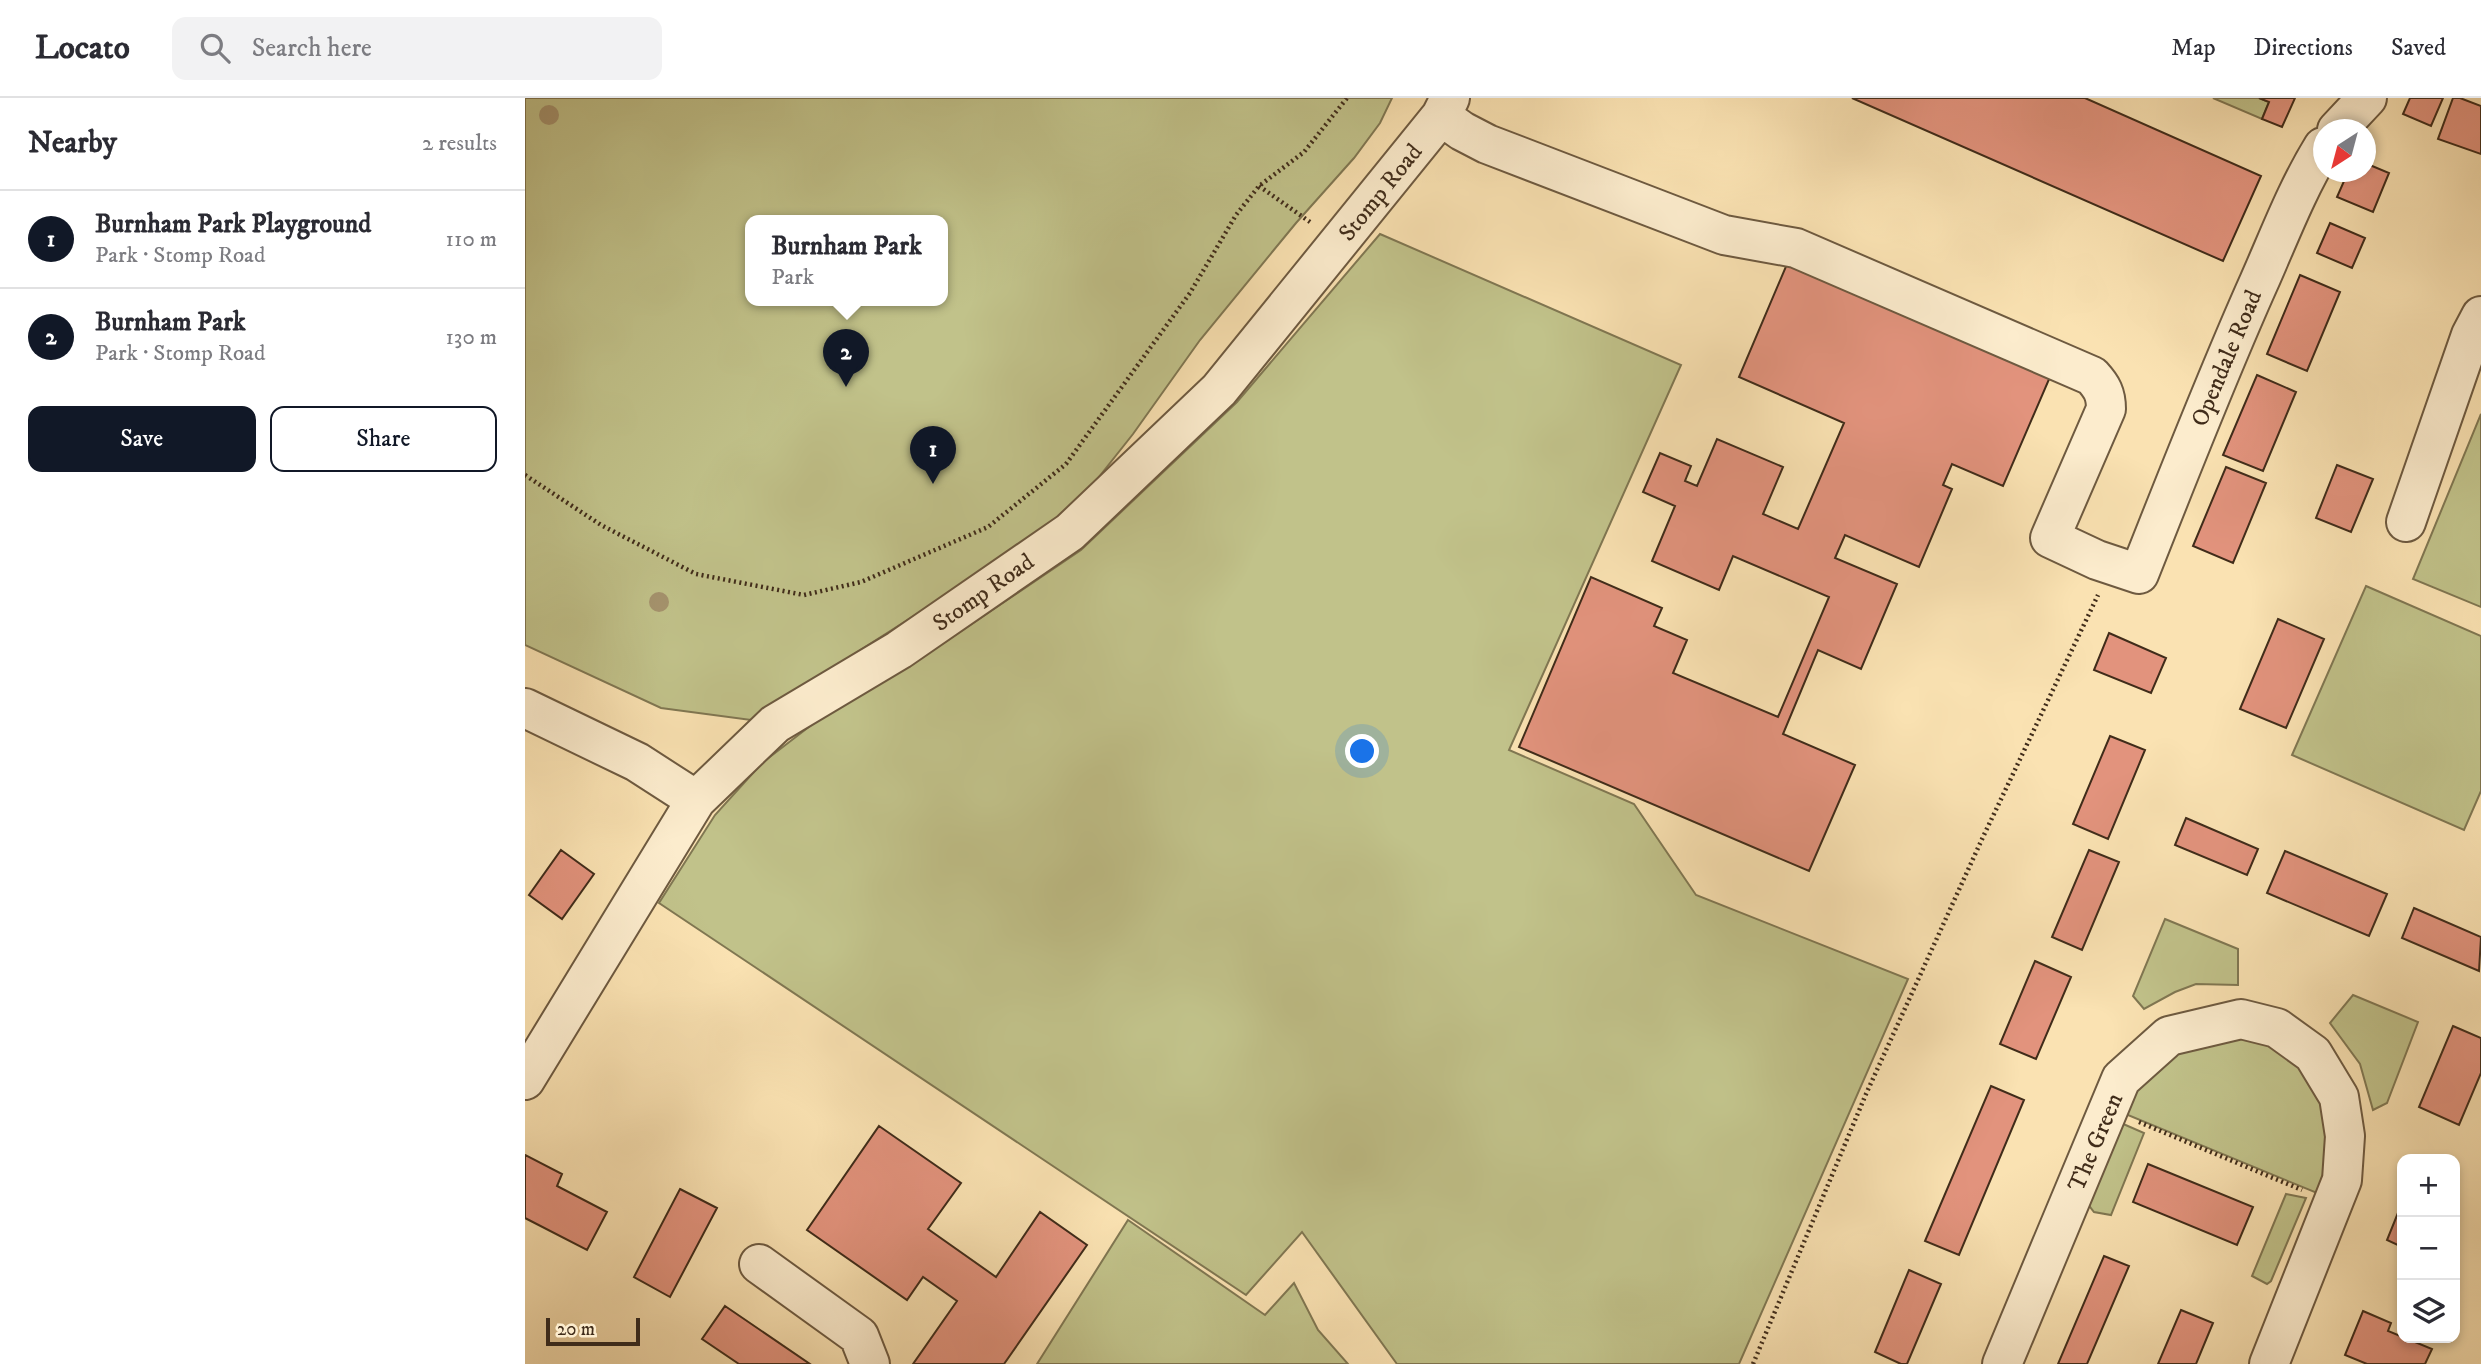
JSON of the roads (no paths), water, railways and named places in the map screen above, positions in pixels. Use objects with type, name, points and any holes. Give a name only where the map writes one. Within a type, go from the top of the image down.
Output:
[{"type":"street","points":[[2347,119],[2367,98]]},
{"type":"street","name":"Opendale Road","points":[[1445,107],[1462,131],[1487,144],[1724,235],[1796,248],[2092,376],[2106,397],[2106,410],[2050,538],[2126,569],[2313,164]]},
{"type":"street","name":"Stomp Road","points":[[525,1080],[696,800],[775,724],[899,650],[1070,532],[1219,390],[1340,242],[1445,107]]},
{"type":"street","points":[[2406,522],[2471,335],[2481,316]]},
{"type":"street","points":[[525,708],[637,762],[696,800]]},
{"type":"street","name":"The Green","points":[[2002,1364],[2121,1079],[2169,1037],[2241,1019],[2277,1028],[2313,1054],[2339,1097],[2345,1136],[2341,1180],[2269,1364]]},
{"type":"street","points":[[759,1264],[859,1336],[870,1364]]},
{"type":"place","name":"Burnham Park","points":[[846,387]]},
{"type":"place","name":"Burnham Park Playground","points":[[933,484]]}]
